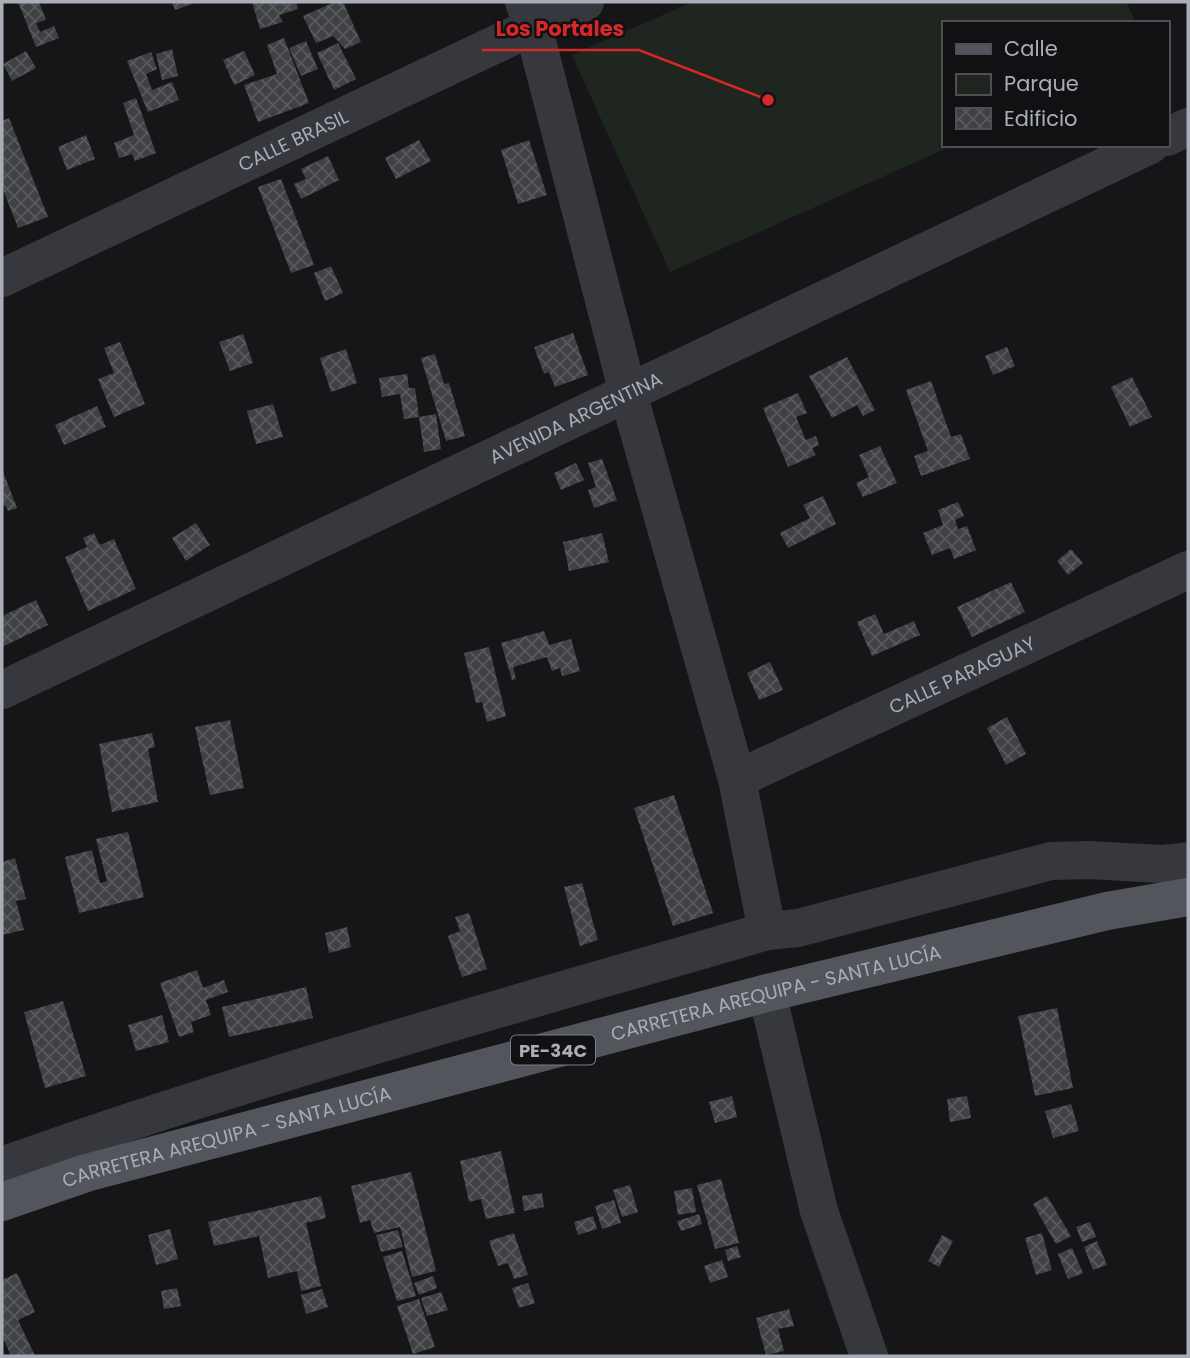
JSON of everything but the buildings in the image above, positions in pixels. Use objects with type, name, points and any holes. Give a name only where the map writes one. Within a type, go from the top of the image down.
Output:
[{"type":"main road","name":"CARRETERA AREQUIPA - SANTA LUCÍA","points":[[2,1202],[86,1173],[767,993],[1107,911],[1188,897]]},
{"type":"street","name":"CALLE BRASIL","points":[[2,278],[529,14],[585,2]]},
{"type":"street","points":[[529,14],[628,393],[737,779],[767,931]]},
{"type":"street","points":[[1169,136],[1188,127]]},
{"type":"street","name":"AVENIDA ARGENTINA","points":[[2,690],[1146,147]]},
{"type":"street","name":"CALLE PARAGUAY","points":[[737,779],[1188,570]]},
{"type":"street","points":[[2,1166],[73,1140],[256,1081],[767,931],[798,928],[1051,861],[1162,864],[1188,861]]},
{"type":"street","points":[[767,993],[819,1211],[869,1356]]},
{"type":"green space","points":[[692,2],[1126,2],[1135,21],[942,21],[942,147],[950,147],[670,272],[572,55]]},
{"type":"place","name":"Los Portales","points":[[768,100]]}]
